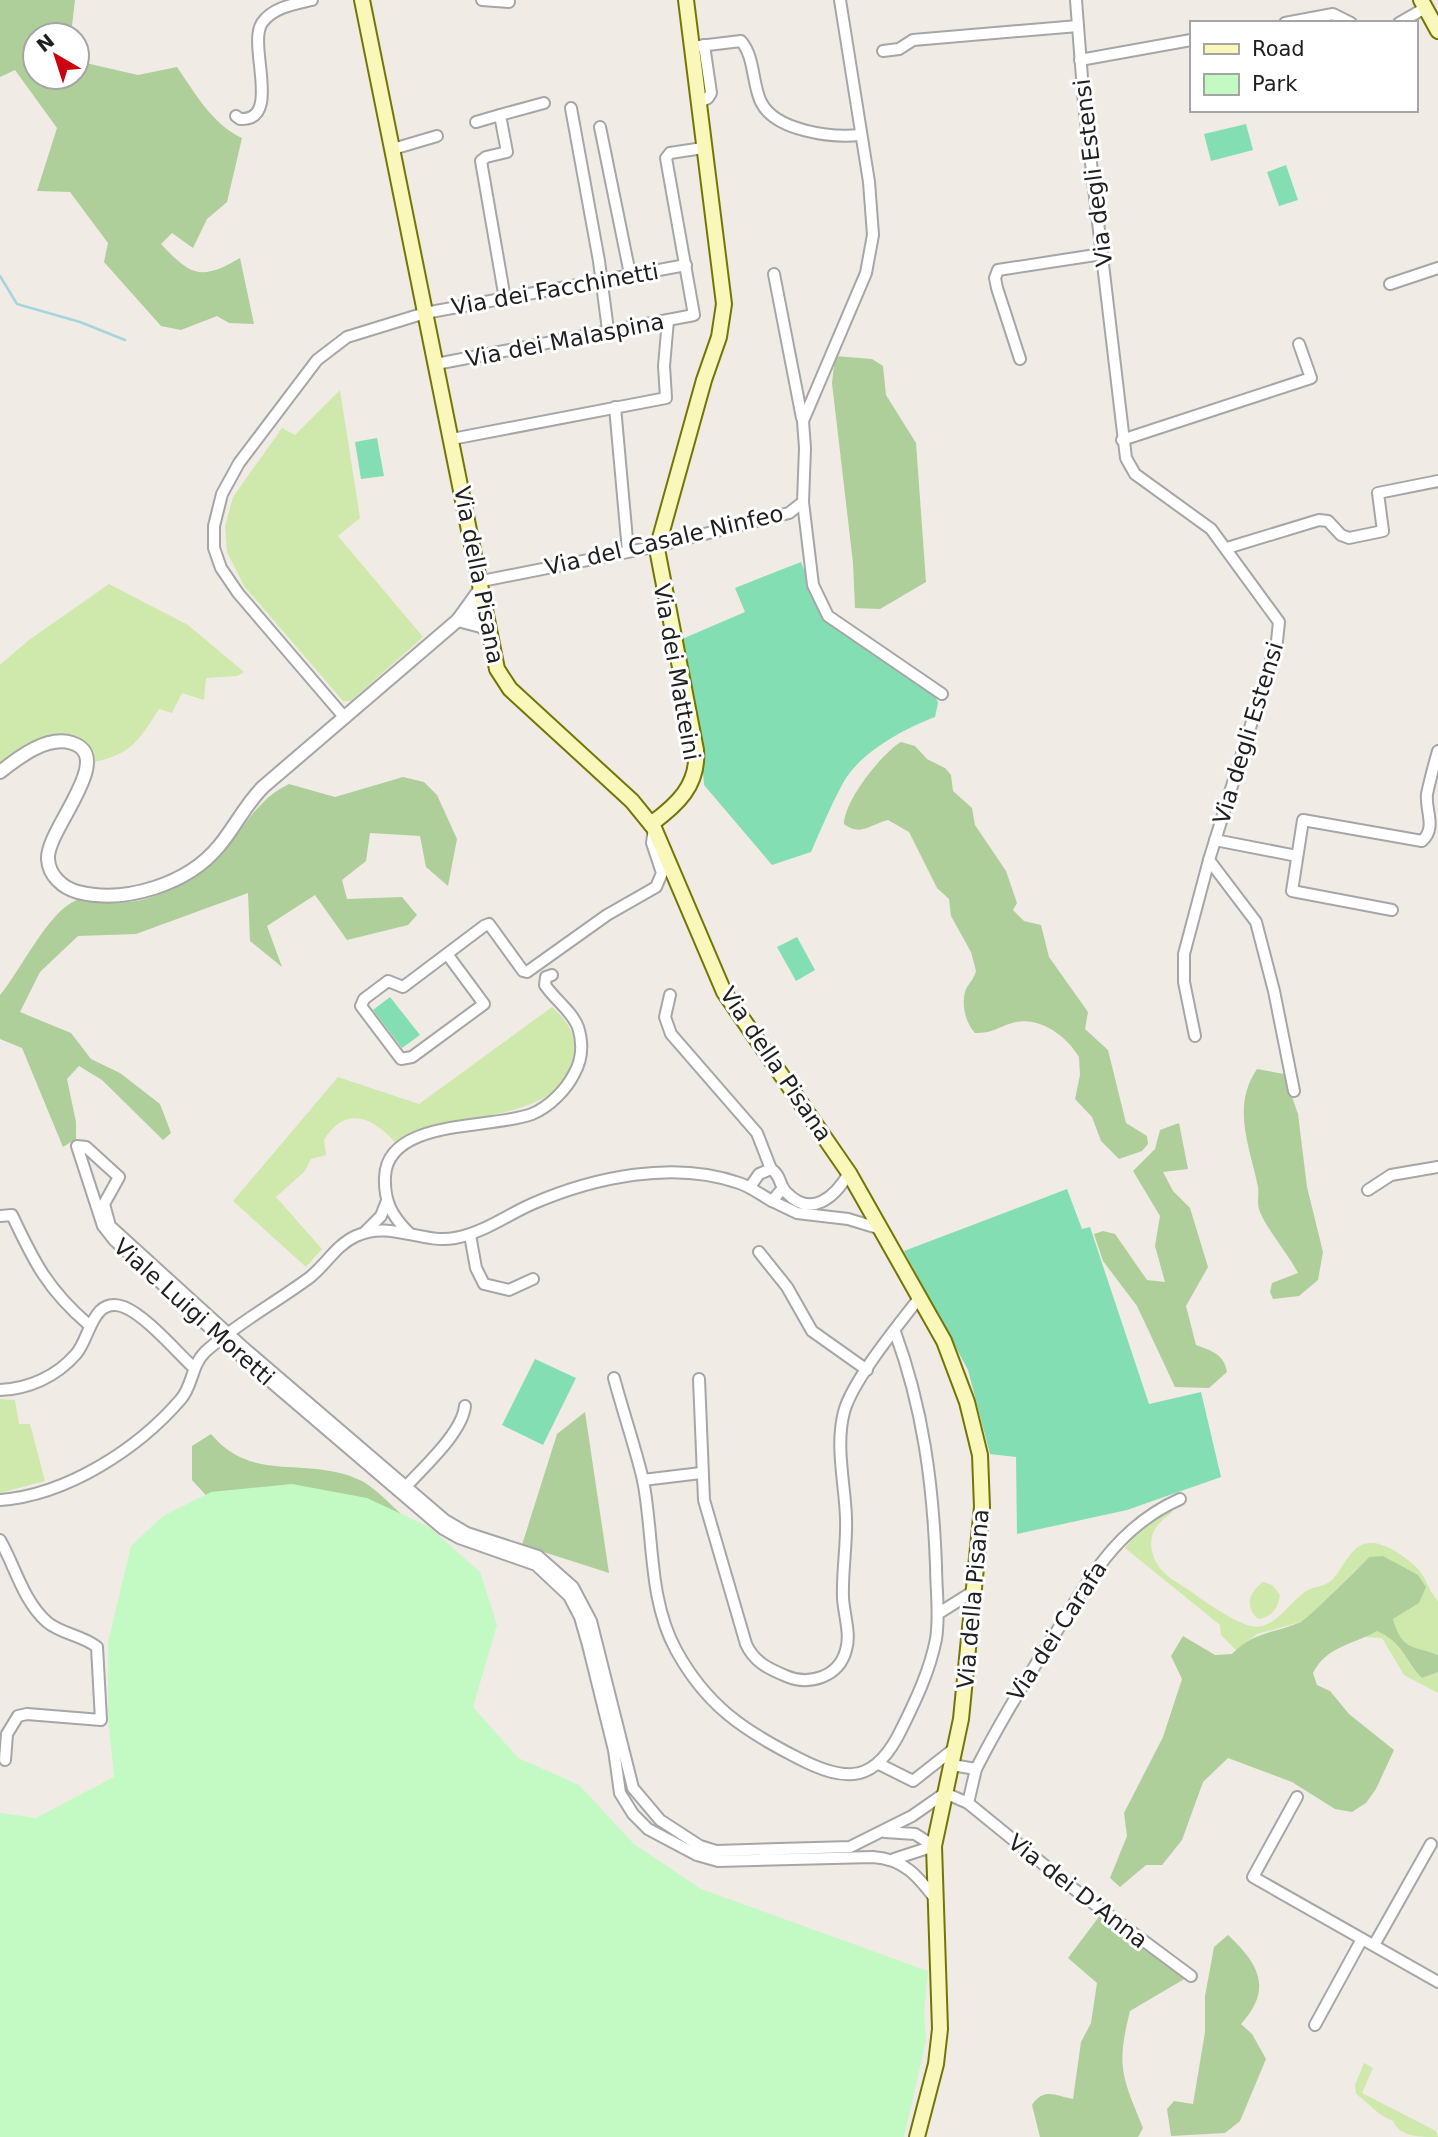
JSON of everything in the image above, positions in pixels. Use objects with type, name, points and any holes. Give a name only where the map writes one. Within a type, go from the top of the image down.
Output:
[{"type":"main road","name":"Via della Pisana","points":[[362,0],[452,439],[495,665],[508,686],[632,801],[653,826],[724,992],[849,1173],[952,1357],[980,1455],[982,1507],[956,1748],[934,1846],[939,2042],[917,2137]]},
{"type":"main road","points":[[657,545],[723,317],[723,287],[698,103],[697,46],[686,0]]},
{"type":"main road","points":[[1423,4],[1438,31]]},
{"type":"main road","name":"Via dei Matteini","points":[[653,826],[689,789],[697,761],[659,570],[657,545]]},
{"type":"street","points":[[236,116],[248,119],[261,105],[263,95],[257,39],[262,22],[285,7],[312,0]]},
{"type":"street","points":[[482,0],[509,2]]},
{"type":"street","points":[[803,421],[870,258],[872,214],[840,0]]},
{"type":"street","name":"Via degli Estensi","points":[[1076,0],[1080,60],[1122,440],[1131,470],[1204,522],[1227,548],[1277,617],[1279,626],[1209,860],[1184,954],[1184,982],[1195,1036]]},
{"type":"street","points":[[1402,21],[1423,4]]},
{"type":"street","points":[[1296,21],[1333,14],[1347,21]]},
{"type":"street","points":[[883,51],[899,49],[913,40],[1078,26]]},
{"type":"street","points":[[697,46],[734,40],[743,43],[761,103],[778,118],[823,136],[860,135]]},
{"type":"street","points":[[1080,60],[1190,40]]},
{"type":"street","points":[[476,122],[544,103]]},
{"type":"street","points":[[571,108],[608,330]]},
{"type":"street","points":[[500,115],[507,152],[481,161],[505,299]]},
{"type":"street","points":[[600,127],[630,274]]},
{"type":"street","points":[[393,149],[437,136]]},
{"type":"street","points":[[686,265],[666,158],[670,153],[703,148]]},
{"type":"street","points":[[1020,359],[997,288],[995,278],[998,270],[1102,254]]},
{"type":"street","name":"Via dei Facchinetti","points":[[345,718],[226,578],[214,548],[216,514],[225,486],[239,463],[323,355],[353,335],[425,313],[686,265]]},
{"type":"street","name":"Via dei Malaspina","points":[[436,364],[694,316],[686,265]]},
{"type":"street","points":[[1390,284],[1438,268]]},
{"type":"street","points":[[774,274],[803,421],[803,502]]},
{"type":"street","points":[[452,439],[666,398],[664,366],[668,320]]},
{"type":"street","points":[[1122,440],[1311,378],[1300,344]]},
{"type":"street","points":[[615,407],[628,551]]},
{"type":"street","points":[[1227,548],[1319,520],[1328,521],[1341,535],[1349,538],[1383,531],[1378,493],[1438,481]]},
{"type":"street","name":"Via del Casale Ninfeo","points":[[478,586],[789,513],[803,502]]},
{"type":"street","name":"Via del Casale Ninfeo","points":[[803,502],[813,585],[828,616],[942,694]]},
{"type":"street","points":[[458,620],[478,586]]},
{"type":"street","points":[[0,772],[33,751],[54,742],[69,742],[81,748],[86,757],[87,771],[50,842],[49,867],[58,881],[75,891],[126,895],[167,881],[211,854],[253,797],[458,620],[483,607]]},
{"type":"street","points":[[458,620],[481,626],[488,632]]},
{"type":"street","points":[[1392,910],[1292,891],[1303,820],[1422,842],[1427,835],[1431,813],[1426,799],[1438,751]]},
{"type":"street","points":[[447,954],[484,1004],[412,1057],[401,1059],[361,1002],[388,981],[402,987],[447,954],[489,924],[523,971],[527,972],[607,915],[658,885],[662,873],[652,843],[653,826]]},
{"type":"street","points":[[1215,840],[1297,856]]},
{"type":"street","points":[[1209,860],[1256,922],[1277,1003],[1294,1091]]},
{"type":"street","points":[[0,1500],[56,1485],[115,1455],[146,1432],[180,1399],[190,1385],[193,1367],[205,1352],[310,1278],[343,1244],[364,1233],[381,1216],[386,1203],[386,1169],[391,1158],[403,1146],[439,1130],[532,1114],[558,1096],[571,1079],[580,1059],[581,1039],[573,1017],[545,985],[546,977],[552,975]]},
{"type":"street","points":[[670,995],[665,1017],[671,1034],[757,1133],[771,1169],[777,1174],[783,1188],[804,1204],[819,1204],[830,1199],[849,1173]]},
{"type":"street","name":"Viale Luigi Moretti","points":[[225,1337],[110,1226],[104,1209],[109,1191],[119,1177],[79,1144],[77,1148],[103,1226],[114,1240],[449,1533],[530,1562],[550,1576],[567,1593],[578,1612],[588,1645],[614,1750],[619,1790],[628,1809],[648,1829],[706,1858],[728,1862],[873,1857],[891,1859],[934,1846]]},
{"type":"street","points":[[86,1172],[93,1163],[104,1163]]},
{"type":"street","points":[[1368,1190],[1399,1173],[1438,1167]]},
{"type":"street","points":[[750,1187],[759,1174],[771,1169]]},
{"type":"street","points":[[364,1233],[389,1230],[443,1239],[470,1235],[549,1197],[584,1186],[638,1175],[705,1174],[750,1187],[797,1213],[833,1217],[881,1229]]},
{"type":"street","points":[[772,1201],[783,1188]]},
{"type":"street","points":[[93,1195],[109,1191]]},
{"type":"street","points":[[830,1199],[833,1217]]},
{"type":"street","points":[[386,1203],[409,1233]]},
{"type":"street","points":[[0,1216],[12,1215],[39,1271],[69,1307],[89,1325]]},
{"type":"street","points":[[470,1235],[476,1268],[485,1284],[509,1290],[533,1279]]},
{"type":"street","points":[[759,1252],[787,1287],[812,1331],[867,1370]]},
{"type":"street","points":[[699,1379],[701,1473],[707,1514],[750,1652],[765,1666],[791,1678],[812,1680],[828,1674],[840,1663],[847,1643],[843,1601],[846,1520],[841,1424],[845,1407],[867,1370],[920,1297]]},
{"type":"street","points":[[0,1390],[29,1385],[56,1372],[81,1349],[94,1316],[108,1308],[126,1308],[193,1367]]},
{"type":"street","points":[[614,1378],[643,1480],[664,1623],[680,1656],[714,1704],[750,1732],[829,1773],[855,1775],[879,1764],[897,1739],[929,1667],[939,1613],[932,1488],[924,1435],[913,1383],[895,1332]]},
{"type":"street","points":[[403,1490],[456,1429],[464,1417],[464,1406]]},
{"type":"street","points":[[643,1480],[701,1473]]},
{"type":"street","name":"Viale Luigi Moretti","points":[[403,1490],[449,1523],[538,1556],[555,1568],[573,1587],[591,1621],[630,1782],[645,1806],[677,1832],[706,1849],[738,1852],[842,1848],[878,1833],[945,1793]]},
{"type":"street","name":"Via dei Carafa","points":[[968,1803],[976,1769],[1010,1702],[1099,1564],[1147,1515],[1180,1499]]},
{"type":"street","points":[[0,1539],[25,1591],[47,1622],[96,1647],[101,1712],[101,1720],[27,1714],[19,1716],[7,1734],[5,1760]]},
{"type":"street","points":[[939,1613],[974,1591]]},
{"type":"street","points":[[879,1764],[913,1781],[956,1748]]},
{"type":"street","points":[[952,1765],[976,1769]]},
{"type":"street","points":[[619,1790],[656,1829],[666,1835],[677,1832]]},
{"type":"street","name":"Via dei D’Anna","points":[[945,1793],[968,1803],[1070,1886],[1191,1976]]},
{"type":"street","points":[[1297,1797],[1253,1877],[1438,1982]]},
{"type":"street","name":"Viale Luigi Moretti","points":[[878,1833],[912,1833],[934,1846]]},
{"type":"street","points":[[1374,1945],[1431,1844]]},
{"type":"street","points":[[891,1859],[916,1875],[936,1900]]},
{"type":"street","points":[[1315,2025],[1362,1939]]},
{"type":"green space","points":[[0,0],[75,0],[73,21],[21,21],[21,78],[15,70],[0,77]]},
{"type":"green space","points":[[91,64],[138,75],[177,67],[213,116],[242,138],[227,202],[207,219],[193,248],[172,233],[161,244],[181,263],[197,272],[215,270],[240,258],[254,324],[229,323],[217,316],[181,330],[161,326],[104,262],[108,243],[70,192],[37,191],[57,128],[30,91],[91,91]]},
{"type":"green space","points":[[1246,124],[1253,150],[1211,161],[1204,134]]},
{"type":"green space","points":[[1286,165],[1298,200],[1279,206],[1267,172]]},
{"type":"green space","points":[[835,356],[872,359],[883,366],[886,395],[916,443],[926,582],[880,609],[855,608],[853,563],[832,383]]},
{"type":"green space","points":[[340,390],[360,518],[338,536],[423,637],[351,701],[343,701],[244,586],[227,552],[225,526],[233,497],[282,428],[295,435]]},
{"type":"green space","points":[[377,438],[384,476],[361,479],[355,442]]},
{"type":"green space","points":[[801,562],[824,620],[882,655],[935,695],[938,703],[935,717],[884,743],[860,761],[843,783],[811,852],[772,865],[704,785],[700,731],[682,639],[745,612],[735,588]]},
{"type":"green space","points":[[109,584],[188,625],[244,672],[237,676],[206,678],[204,700],[182,693],[172,713],[159,709],[133,744],[107,759],[94,762],[89,752],[51,737],[31,744],[0,763],[0,665],[29,640]]},
{"type":"green space","points":[[901,742],[915,746],[927,759],[945,768],[951,775],[953,791],[972,808],[975,825],[1006,871],[1017,903],[1013,910],[1024,921],[1041,925],[1049,957],[1088,1012],[1085,1029],[1108,1050],[1126,1123],[1147,1136],[1148,1144],[1142,1151],[1119,1159],[1101,1141],[1092,1117],[1075,1099],[1080,1075],[1079,1057],[1059,1034],[1041,1024],[1022,1021],[975,1033],[964,1005],[965,992],[976,971],[971,952],[951,916],[949,899],[937,888],[909,832],[888,820],[861,830],[844,824],[850,803],[865,778],[884,756]]},
{"type":"green space","points":[[403,777],[424,782],[437,795],[457,839],[448,886],[426,867],[420,836],[370,833],[366,861],[342,880],[347,899],[402,897],[417,915],[408,925],[347,940],[315,895],[267,926],[282,967],[250,941],[248,893],[136,934],[78,936],[40,972],[20,1012],[71,1033],[91,1059],[120,1073],[160,1104],[171,1133],[163,1140],[102,1080],[79,1066],[67,1079],[76,1122],[76,1139],[63,1147],[22,1048],[0,1039],[0,995],[56,916],[77,900],[135,901],[156,896],[176,886],[216,859],[263,803],[289,784],[335,797]]},
{"type":"green space","points":[[797,937],[815,970],[796,981],[777,947]]},
{"type":"green space","points":[[390,997],[420,1035],[402,1048],[373,1010]]},
{"type":"green space","points":[[552,1007],[569,1028],[574,1040],[574,1054],[566,1078],[549,1094],[527,1105],[500,1113],[418,1132],[396,1143],[378,1127],[359,1119],[341,1122],[332,1129],[324,1140],[326,1155],[311,1159],[304,1172],[276,1197],[322,1249],[306,1267],[233,1201],[338,1077],[419,1104]]},
{"type":"green space","points":[[1257,1069],[1284,1074],[1298,1114],[1307,1187],[1323,1252],[1318,1280],[1299,1296],[1273,1299],[1270,1292],[1272,1283],[1298,1273],[1258,1206],[1258,1187],[1247,1142],[1244,1112],[1249,1083]]},
{"type":"green space","points":[[1179,1123],[1188,1169],[1163,1172],[1173,1191],[1190,1208],[1208,1267],[1186,1306],[1196,1345],[1216,1354],[1223,1361],[1227,1372],[1209,1388],[1175,1387],[1137,1306],[1103,1261],[1094,1234],[1103,1231],[1115,1234],[1147,1280],[1165,1282],[1155,1246],[1160,1216],[1133,1171],[1155,1149],[1160,1130]]},
{"type":"green space","points":[[1067,1189],[1082,1229],[1090,1227],[1149,1404],[1201,1392],[1221,1477],[1127,1510],[1017,1534],[1016,1457],[990,1454],[968,1370],[904,1251]]},
{"type":"green space","points":[[535,1359],[576,1378],[543,1445],[502,1425]]},
{"type":"green space","points":[[0,1399],[15,1400],[19,1424],[30,1424],[45,1481],[0,1493]]},
{"type":"green space","points":[[585,1412],[609,1573],[522,1545],[557,1434]]},
{"type":"green space","points":[[211,1434],[227,1450],[245,1459],[282,1467],[322,1469],[362,1481],[427,1539],[225,1516],[192,1480],[192,1446]]},
{"type":"green space","points":[[292,1484],[367,1498],[429,1527],[480,1572],[497,1625],[473,1707],[518,1758],[579,1785],[634,1844],[701,1889],[928,1971],[924,2013],[926,2041],[904,2137],[0,2137],[0,1813],[36,1818],[114,1777],[108,1717],[108,1643],[131,1546],[163,1516],[211,1492]]},
{"type":"green space","points":[[1175,1507],[1157,1526],[1151,1541],[1153,1556],[1161,1570],[1211,1606],[1251,1626],[1267,1624],[1308,1590],[1332,1580],[1359,1546],[1373,1543],[1392,1549],[1419,1570],[1438,1601],[1438,1655],[1409,1645],[1400,1636],[1393,1619],[1419,1603],[1369,1557],[1304,1621],[1257,1634],[1236,1650],[1221,1635],[1220,1625],[1125,1548],[1146,1523]]},
{"type":"green space","points":[[1383,1556],[1418,1575],[1426,1587],[1419,1603],[1393,1619],[1400,1636],[1409,1645],[1438,1655],[1438,1672],[1422,1678],[1398,1646],[1377,1631],[1325,1657],[1313,1673],[1317,1685],[1330,1691],[1349,1714],[1394,1750],[1376,1789],[1366,1803],[1352,1812],[1335,1809],[1292,1782],[1228,1758],[1203,1782],[1182,1840],[1162,1865],[1146,1865],[1120,1887],[1110,1878],[1127,1836],[1124,1813],[1163,1737],[1182,1679],[1171,1656],[1183,1636],[1215,1655],[1232,1654],[1256,1637],[1301,1622],[1369,1557]]},
{"type":"green space","points":[[1263,1582],[1272,1585],[1280,1595],[1274,1611],[1258,1619],[1251,1609],[1250,1599],[1254,1590]]},
{"type":"green space","points":[[1376,1630],[1392,1640],[1422,1678],[1438,1672],[1438,1693],[1404,1675],[1382,1638],[1365,1637]]},
{"type":"green space","points":[[1101,1914],[1186,1978],[1130,2011],[1122,2059],[1126,2083],[1143,2128],[1138,2137],[1040,2137],[1032,2105],[1037,2099],[1051,2094],[1073,2099],[1081,2042],[1091,2023],[1097,1983],[1068,1958]]},
{"type":"green space","points":[[1228,1935],[1248,1956],[1258,1977],[1257,1999],[1241,2024],[1252,2034],[1266,2059],[1240,2121],[1225,2133],[1171,2136],[1167,2109],[1174,2101],[1193,2104],[1205,2032],[1205,1996],[1214,1947]]},
{"type":"green space","points":[[1364,2063],[1373,2068],[1362,2093],[1436,2131],[1438,2137],[1405,2133],[1356,2094],[1355,2085]]},
{"type":"waterway","points":[[0,276],[17,304],[80,322],[125,340]]}]
